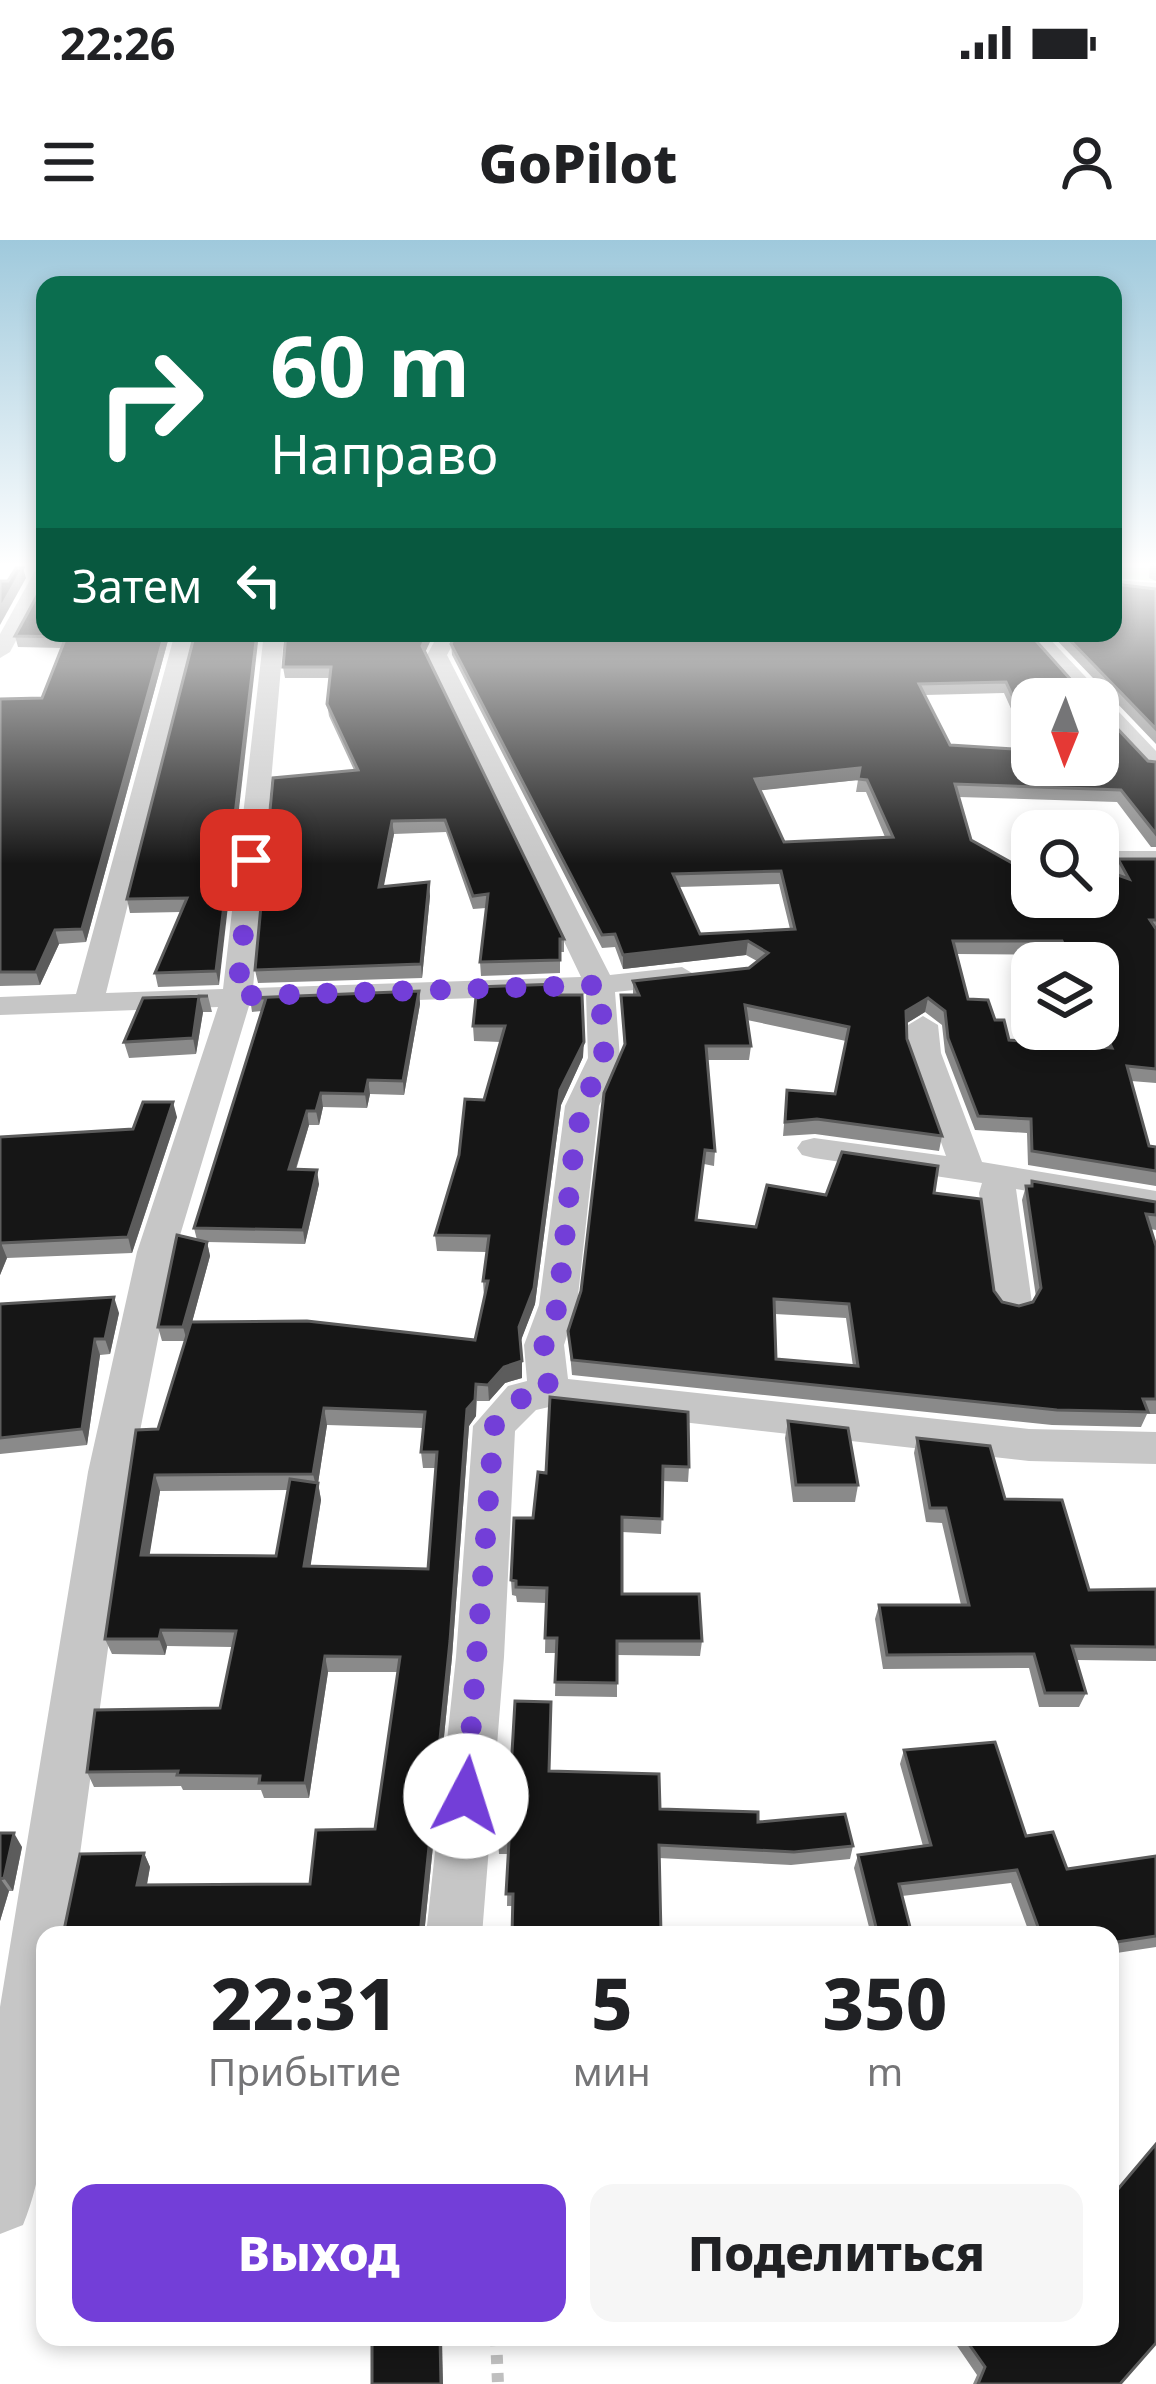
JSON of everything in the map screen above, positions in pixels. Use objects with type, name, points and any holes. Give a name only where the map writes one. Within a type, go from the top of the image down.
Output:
[{"type":"street","points":[[89,1000],[177,664]]},
{"type":"street","points":[[42,1926],[110,1472],[156,1252],[237,996],[271,664]]},
{"type":"street","points":[[441,664],[600,985],[604,1058],[582,1106],[572,1165],[558,1305],[544,1345],[549,1392]]},
{"type":"street","points":[[1119,726],[1156,765]]},
{"type":"street","points":[[1119,859],[1156,859]]},
{"type":"street","points":[[1,1008],[89,1000],[600,985],[705,973]]},
{"type":"street","points":[[923,1024],[925,1053],[997,1193],[1013,1303]]},
{"type":"street","points":[[814,1148],[1156,1202]]},
{"type":"street","points":[[455,1926],[480,1657],[494,1426],[523,1397],[549,1392],[1029,1445],[1156,1448]]},
{"type":"street","points":[[0,2202],[36,1963]]},
{"type":"path","points":[[496,2346],[498,2384]]},
{"type":"building","points":[[55,664],[156,664],[82,929],[55,930],[36,972],[0,972],[0,699],[42,698]]},
{"type":"building","points":[[187,664],[253,664],[216,971],[155,973],[187,898],[127,899]]},
{"type":"building","points":[[431,664],[564,939],[560,939],[560,960],[480,962],[488,894],[473,896],[445,820],[392,821],[379,887],[429,882],[421,964],[255,970],[273,778],[358,770],[327,704],[331,667],[283,667]]},
{"type":"building","points":[[461,664],[1057,664],[1069,678],[1011,678],[1011,693],[1006,682],[919,684],[950,745],[1011,749],[1011,786],[1119,786],[1119,730],[1148,761],[1156,762],[1156,834],[1121,790],[955,784],[971,840],[1011,862],[1011,918],[1119,918],[1119,875],[1129,879],[1119,859],[1156,859],[1156,920],[1150,920],[1156,929],[1156,1069],[1127,1066],[1149,1146],[1156,1147],[1156,1171],[1032,1151],[1031,1119],[978,1116],[948,1038],[945,1011],[928,998],[906,1011],[907,1039],[942,1136],[817,1119],[785,1122],[787,1090],[835,1094],[849,1027],[745,1005],[751,1046],[706,1046],[715,1151],[705,1150],[696,1220],[756,1227],[767,1185],[826,1195],[842,1152],[938,1166],[934,1193],[981,1199],[994,1291],[1002,1302],[1019,1306],[1033,1302],[1041,1288],[1026,1186],[1032,1186],[1032,1181],[1156,1202],[1156,1215],[1146,1214],[1156,1246],[1156,1399],[1143,1399],[1148,1412],[1057,1410],[572,1360],[568,1331],[581,1291],[604,1093],[625,1044],[621,995],[639,995],[633,981],[749,968],[768,953],[748,941],[623,955],[615,934],[602,935]],"holes":[[[860,768],[858,779],[867,780],[893,837],[784,842],[755,779]],[[781,871],[795,929],[700,934],[673,874]],[[774,1299],[849,1304],[858,1366],[776,1359]]]},
{"type":"building","points":[[1093,664],[1156,664],[1156,729],[1119,691],[1119,678],[1107,678]]},
{"type":"building","points":[[559,984],[559,995],[582,995],[584,1042],[560,1090],[534,1288],[519,1327],[522,1361],[504,1367],[488,1385],[476,1384],[475,1400],[467,1409],[450,1641],[421,1926],[65,1926],[80,1854],[144,1853],[137,1885],[310,1884],[316,1830],[375,1829],[400,1657],[325,1656],[305,1783],[259,1783],[260,1776],[177,1775],[178,1771],[87,1772],[95,1710],[220,1708],[236,1631],[161,1630],[159,1639],[105,1639],[136,1430],[158,1429],[191,1322],[307,1321],[475,1340],[488,1281],[483,1281],[489,1236],[435,1235],[459,1155],[465,1099],[484,1100],[505,1026],[473,1026],[477,987]],"holes":[[[324,1408],[425,1412],[421,1452],[437,1452],[428,1569],[304,1566],[318,1483],[290,1479],[276,1556],[141,1555],[155,1475],[313,1474]]]},
{"type":"building","points":[[419,991],[403,1081],[368,1080],[365,1094],[321,1093],[316,1111],[307,1111],[289,1169],[317,1170],[303,1230],[194,1228],[266,998],[250,998]]},
{"type":"building","points":[[199,996],[193,1038],[124,1042],[143,998]]},
{"type":"building","points":[[143,1102],[173,1102],[128,1237],[0,1245],[0,1137],[133,1129]]},
{"type":"building","points":[[177,1235],[207,1242],[183,1327],[158,1327]]},
{"type":"building","points":[[114,1297],[105,1339],[95,1339],[82,1429],[0,1438],[0,1304]]},
{"type":"building","points":[[550,1397],[688,1412],[689,1467],[663,1466],[662,1519],[622,1517],[622,1594],[699,1594],[702,1641],[617,1641],[617,1683],[555,1682],[557,1638],[545,1638],[547,1588],[516,1587],[511,1580],[514,1518],[533,1518],[538,1472],[546,1473]]},
{"type":"building","points":[[788,1421],[848,1428],[858,1485],[796,1485]]},
{"type":"building","points":[[917,1438],[990,1446],[1005,1499],[1062,1500],[1089,1590],[1156,1589],[1156,1647],[1072,1646],[1086,1693],[1045,1693],[1034,1654],[887,1655],[879,1605],[969,1605],[946,1508],[930,1508]]},
{"type":"building","points":[[515,1701],[551,1702],[549,1771],[659,1774],[660,1809],[758,1812],[758,1822],[845,1814],[853,1846],[794,1852],[659,1845],[661,1926],[512,1926],[513,1894],[506,1894],[509,1841],[498,1841],[503,1769],[511,1770]]},
{"type":"building","points":[[995,1742],[1026,1836],[1053,1832],[1067,1869],[1156,1856],[1156,1936],[1119,1942],[1119,1926],[1038,1926],[1017,1870],[899,1884],[910,1926],[876,1926],[858,1855],[931,1845],[904,1750]]},
{"type":"building","points":[[0,1833],[14,1833],[0,1879]]},
{"type":"building","points":[[1156,2144],[1156,2343],[1120,2384],[978,2384],[985,2367],[970,2346],[1119,2346],[1119,2188]]},
{"type":"building","points":[[372,2346],[440,2346],[441,2384],[372,2384]]},
{"type":"route","points":[[251,860],[237,996],[600,985],[604,1058],[582,1106],[572,1165],[558,1305],[544,1345],[549,1392],[523,1397],[494,1426],[466,1796]]}]
